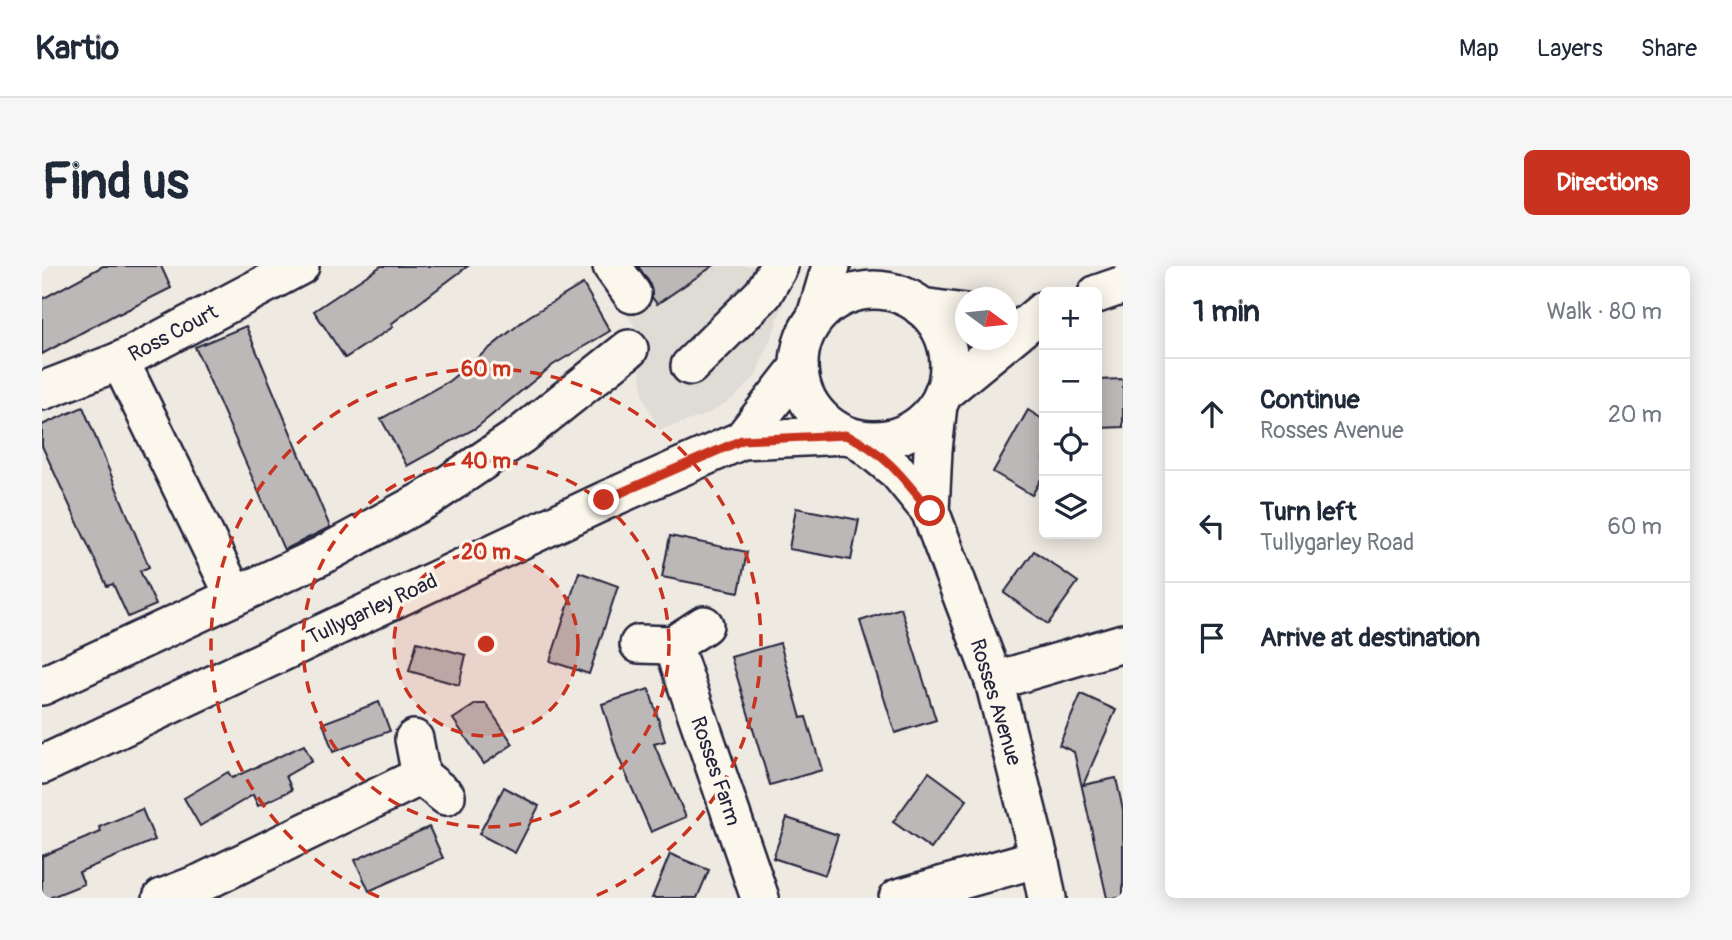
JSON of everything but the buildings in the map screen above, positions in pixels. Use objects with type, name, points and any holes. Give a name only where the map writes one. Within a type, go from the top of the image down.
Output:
[{"type":"street","name":"Ross Court","points":[[42,391],[120,361],[300,266]]},
{"type":"street","points":[[690,366],[763,294],[779,266]]},
{"type":"street","points":[[831,266],[816,316],[804,335],[799,356],[799,378],[806,399],[819,417],[837,431],[852,437],[880,441],[902,435],[922,423],[940,399],[1039,313]]},
{"type":"street","points":[[1102,292],[1123,285]]},
{"type":"street","points":[[816,316],[832,302],[852,293],[874,290],[897,289],[955,309]]},
{"type":"street","points":[[897,289],[932,317],[943,337],[949,359],[947,383],[940,399]]},
{"type":"street","points":[[1018,311],[1039,309]]},
{"type":"street","points":[[42,686],[321,556],[428,498],[521,435],[629,349]]},
{"type":"street","points":[[120,361],[234,595]]},
{"type":"street","name":"Tullygarley Road","points":[[742,440],[799,367]]},
{"type":"street","name":"Rosses Avenue","points":[[930,511],[933,450],[940,399]]},
{"type":"street","name":"Rosses Avenue","points":[[852,437],[898,472],[930,511],[994,681],[1047,898]]},
{"type":"street","name":"Tullygarley Road","points":[[42,765],[592,506],[742,440],[852,437]]},
{"type":"street","name":"Rosses Farm","points":[[704,625],[656,645],[760,898]]},
{"type":"street","points":[[994,681],[1123,643]]},
{"type":"street","points":[[162,898],[206,890],[434,786],[415,739]]},
{"type":"street","points":[[898,898],[1039,858]]},
{"type":"shaded area","points":[[592,266],[795,266],[775,328],[755,377],[735,397],[706,415],[659,430],[644,399],[634,325]]},
{"type":"route","points":[[604,500],[742,440],[845,435],[858,439],[898,472],[930,511]]}]
